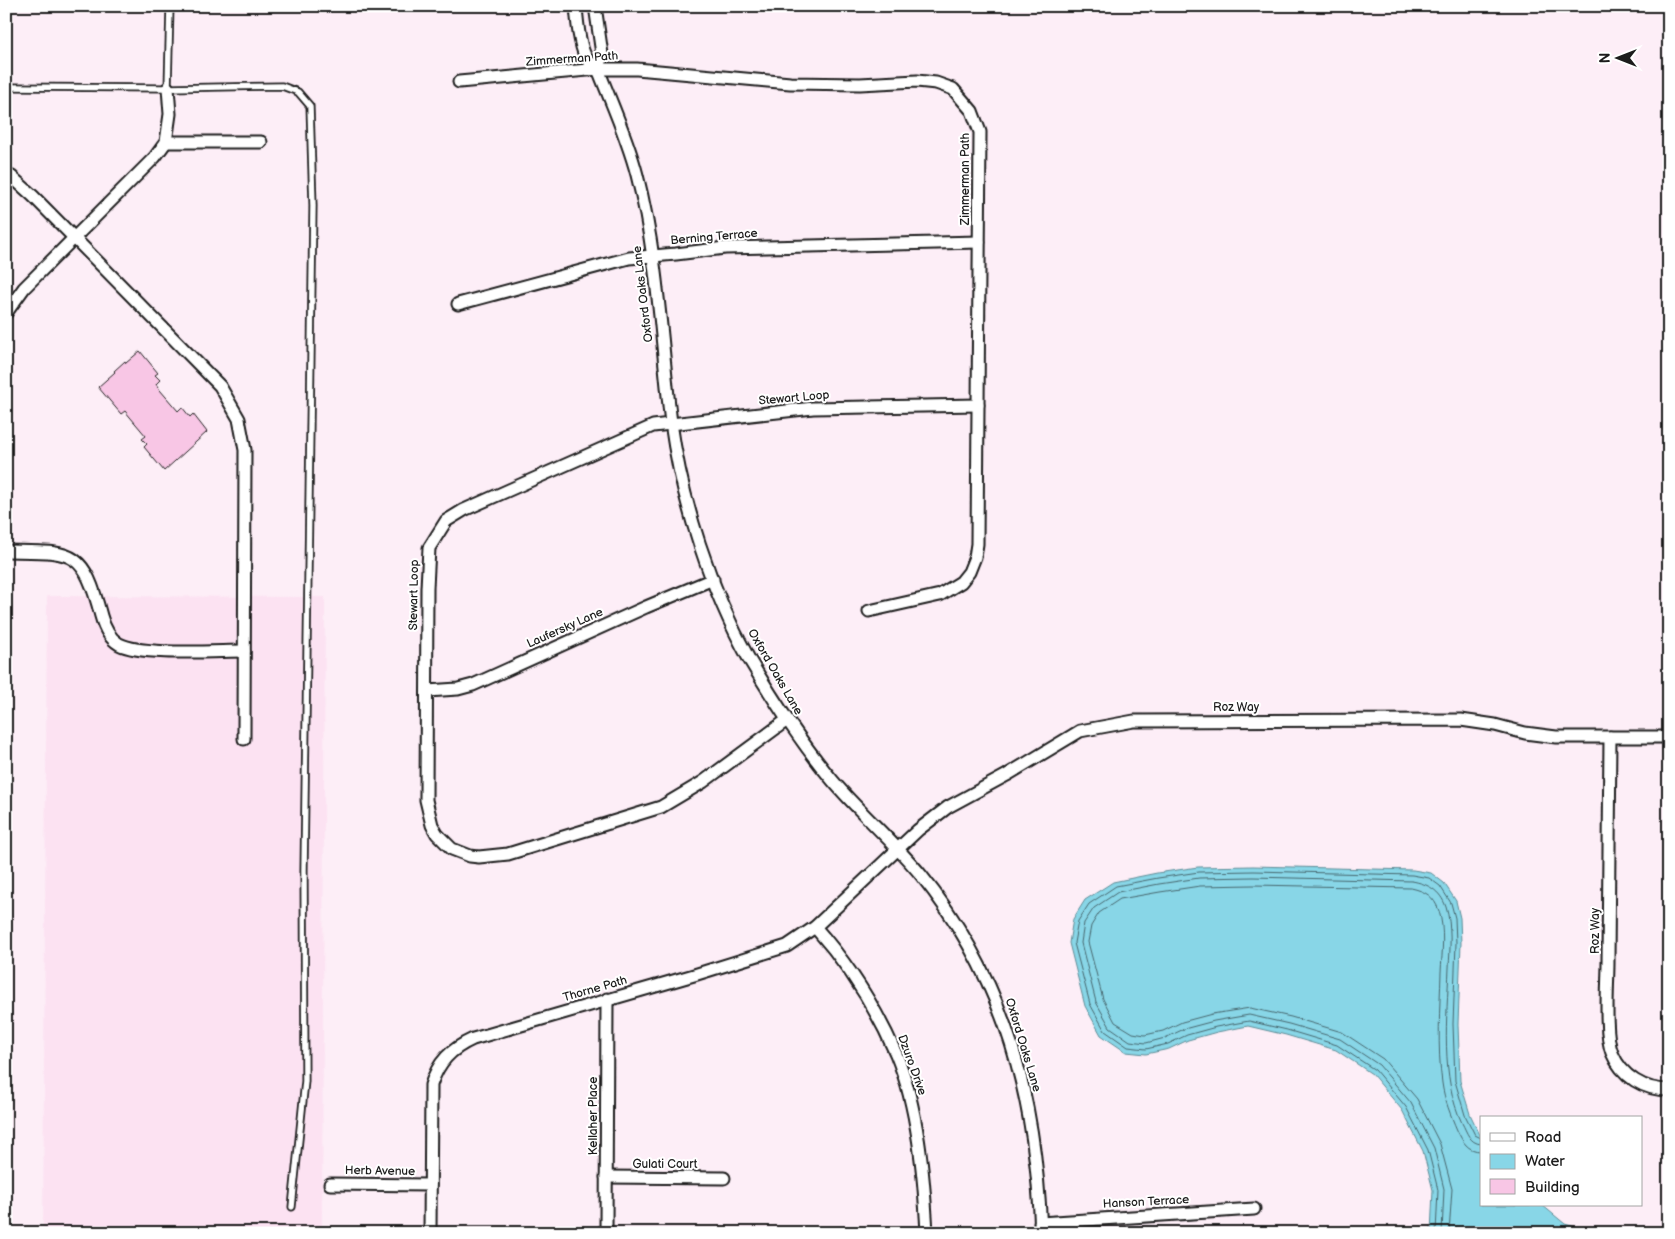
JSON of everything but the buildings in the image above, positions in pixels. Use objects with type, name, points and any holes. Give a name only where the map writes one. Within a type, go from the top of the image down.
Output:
[{"type":"street","name":"Oxford Oaks Lane","points":[[576,6],[582,44],[587,59],[598,69],[629,147],[637,174],[649,230],[672,425],[680,476],[713,579],[748,657],[787,720],[834,782],[920,874],[954,920],[986,977],[1005,1023],[1022,1079],[1031,1129],[1040,1228]]},
{"type":"street","name":"Oxford Oaks Lane","points":[[594,6],[602,54],[598,69]]},
{"type":"street","name":"Zimmerman Path","points":[[459,82],[598,69],[637,69],[790,83],[860,84],[917,81],[936,83],[953,89],[972,111],[980,132],[977,544],[975,557],[969,572],[961,582],[940,595],[869,611]]},
{"type":"street","points":[[6,313],[24,288],[155,157],[166,142],[170,114],[168,88]]},
{"type":"street","points":[[166,142],[260,142]]},
{"type":"street","points":[[6,174],[33,196],[220,386],[239,419],[245,450],[244,739]]},
{"type":"street","name":"Berning Terrace","points":[[458,304],[629,258],[725,248],[979,242]]},
{"type":"street","name":"Stewart Loop","points":[[787,720],[702,782],[661,807],[508,854],[479,858],[452,849],[437,834],[432,825],[426,800],[427,588],[429,548],[446,521],[464,510],[624,441],[653,426],[813,408],[978,404]]},
{"type":"street","points":[[6,551],[66,554],[81,565],[88,576],[105,630],[118,643],[132,649],[156,651],[244,651]]},
{"type":"street","name":"Laufersky Lane","points":[[427,691],[458,689],[473,685],[713,579]]},
{"type":"street","name":"Roz Way","points":[[898,849],[918,830],[948,807],[1007,775],[1080,731],[1134,721],[1461,720],[1495,725],[1525,733],[1556,737],[1669,737]]},
{"type":"street","name":"Roz Way","points":[[1610,737],[1608,1034],[1617,1063],[1630,1078],[1651,1088],[1669,1090]]},
{"type":"street","name":"Thorne Path","points":[[430,1233],[431,1085],[440,1063],[450,1052],[473,1039],[766,954],[787,946],[815,927],[898,849]]},
{"type":"street","name":"Dzuro Drive","points":[[815,927],[828,941],[855,978],[872,1005],[896,1055],[912,1106],[920,1154],[928,1233]]},
{"type":"street","name":"Kellaher Place","points":[[606,1233],[607,1000]]},
{"type":"street","name":"Gulati Court","points":[[606,1177],[724,1178]]},
{"type":"street","name":"Herb Avenue","points":[[330,1184],[430,1185]]},
{"type":"street","name":"Hanson Terrace","points":[[1040,1228],[1254,1210]]},
{"type":"lane","points":[[168,88],[170,6]]},
{"type":"lane","points":[[6,87],[168,88],[282,86],[298,92],[310,106],[313,206],[304,870],[305,1081],[292,1207]]},
{"type":"shaded area","points":[[47,596],[325,597],[322,1233],[43,1233]]},
{"type":"water","points":[[1253,866],[1413,870],[1431,873],[1444,883],[1456,901],[1460,918],[1458,1024],[1460,1081],[1470,1114],[1480,1135],[1480,1206],[1543,1206],[1565,1224],[1594,1233],[1431,1233],[1433,1190],[1423,1151],[1402,1110],[1372,1074],[1336,1050],[1248,1026],[1217,1032],[1188,1040],[1169,1049],[1146,1054],[1126,1052],[1101,1035],[1085,1006],[1069,943],[1073,919],[1085,900],[1113,882],[1198,867]]}]
